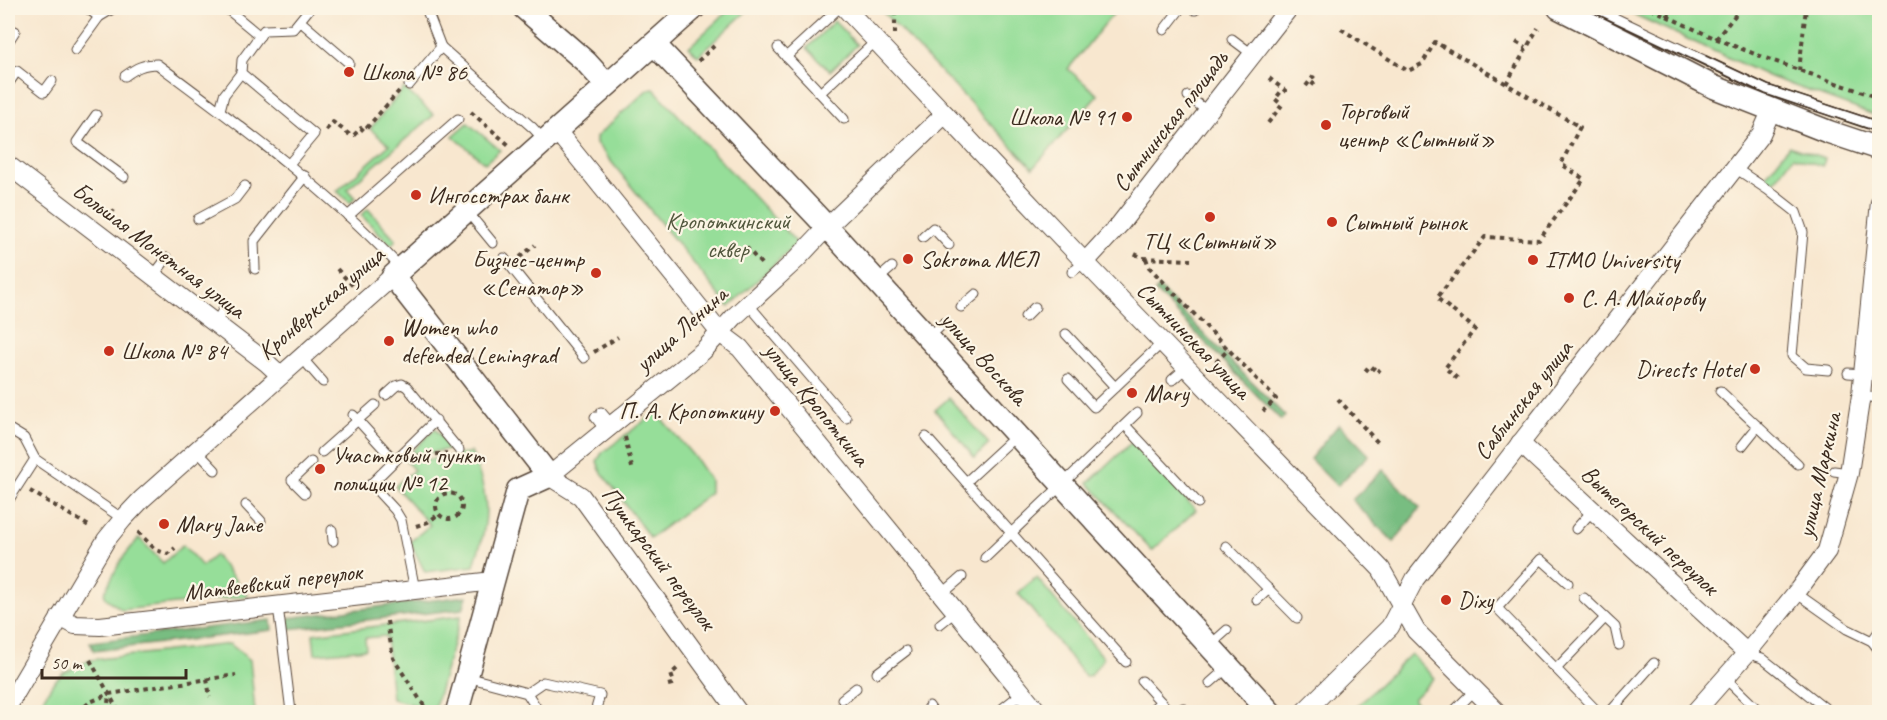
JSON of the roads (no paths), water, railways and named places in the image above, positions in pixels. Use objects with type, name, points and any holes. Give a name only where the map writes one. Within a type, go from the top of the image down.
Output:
[{"type":"street","name":"Кронверкская улица","points":[[8,706],[106,540],[123,519],[301,356],[694,8]]},
{"type":"street","name":"Сытнинская улица","points":[[845,8],[945,114],[1078,267],[1163,342],[1381,569],[1416,631],[1497,712]]},
{"type":"street","name":"Сытнинская площадь","points":[[1078,267],[1120,224],[1289,8]]},
{"type":"street","points":[[1559,8],[1714,87],[1880,149]]},
{"type":"street","points":[[536,11],[607,85]]},
{"type":"street","name":"улица Воскова","points":[[654,44],[827,226],[884,274],[936,331],[1017,435],[1270,712]]},
{"type":"street","name":"Саблинская улица","points":[[1304,712],[1390,627],[1415,579],[1761,134],[1772,109]]},
{"type":"street","name":"улица Ленина","points":[[457,712],[474,679],[531,496],[549,476],[608,424],[703,351],[748,304],[802,254],[827,226],[945,114]]},
{"type":"street","name":"улица Кропоткина","points":[[551,135],[720,333],[740,348],[810,441],[1038,712]]},
{"type":"street","name":"Большая Монетная улица","points":[[8,165],[153,276],[220,316],[280,375]]},
{"type":"street","name":"улица Маркина","points":[[1695,712],[1747,653],[1827,551],[1841,472],[1861,395],[1856,373],[1880,202]]},
{"type":"street","name":"Пушкарский переулок","points":[[397,272],[549,476],[581,496],[738,712]]},
{"type":"street","name":"Вытегорский переулок","points":[[1520,443],[1747,653]]},
{"type":"street","name":"улица Ленина","points":[[472,712],[474,679],[493,581],[518,490],[549,476]]},
{"type":"street","name":"Матвеевский переулок","points":[[60,617],[75,625],[100,626],[278,606],[340,593],[415,590],[493,581]]},
{"type":"lane","points":[[87,8],[99,17]]},
{"type":"lane","points":[[75,50],[99,17],[114,8]]},
{"type":"lane","points":[[220,110],[224,95],[241,73],[242,60],[264,30],[293,29],[310,8]]},
{"type":"lane","points":[[426,8],[441,47],[533,128],[551,135]]},
{"type":"lane","points":[[786,57],[839,8]]},
{"type":"lane","points":[[1164,30],[1181,8]]},
{"type":"lane","points":[[1594,8],[1767,90],[1880,127]]},
{"type":"lane","points":[[233,10],[260,36]]},
{"type":"lane","points":[[300,21],[349,63]]},
{"type":"lane","points":[[8,42],[15,31]]},
{"type":"lane","points":[[1233,39],[1252,54]]},
{"type":"lane","points":[[818,90],[876,41]]},
{"type":"lane","points":[[409,85],[441,47]]},
{"type":"lane","points":[[778,48],[844,119]]},
{"type":"lane","points":[[125,76],[135,68],[146,64],[157,64],[220,110],[269,154],[289,164],[305,176],[348,216],[397,272]]},
{"type":"lane","points":[[8,65],[44,92],[52,81]]},
{"type":"lane","points":[[8,84],[17,71]]},
{"type":"lane","points":[[241,73],[314,134],[289,164]]},
{"type":"lane","points":[[1188,96],[1208,112]]},
{"type":"lane","points":[[96,115],[76,142],[124,177]]},
{"type":"lane","points":[[348,216],[458,119]]},
{"type":"lane","points":[[1735,168],[1796,212],[1803,232],[1791,356],[1806,368],[1828,370]]},
{"type":"lane","points":[[255,269],[254,242],[305,176]]},
{"type":"lane","points":[[198,219],[235,199],[245,186]]},
{"type":"lane","points":[[466,210],[493,243]]},
{"type":"lane","points":[[923,237],[933,228],[949,245]]},
{"type":"lane","points":[[153,276],[167,258]]},
{"type":"lane","points":[[507,262],[584,358]]},
{"type":"lane","points":[[961,307],[976,294]]},
{"type":"lane","points":[[748,304],[846,418]]},
{"type":"lane","points":[[1024,316],[1035,307]]},
{"type":"lane","points":[[1066,334],[1115,387]]},
{"type":"lane","points":[[1068,379],[1094,407],[1163,342]]},
{"type":"lane","points":[[301,356],[323,382]]},
{"type":"lane","points":[[1172,380],[1187,367]]},
{"type":"lane","points":[[386,395],[396,386],[402,384],[408,387],[459,450]]},
{"type":"lane","points":[[1720,391],[1798,464]]},
{"type":"lane","points":[[1861,395],[1880,399]]},
{"type":"lane","points":[[322,452],[355,418],[375,405]]},
{"type":"lane","points":[[985,558],[1137,413]]},
{"type":"lane","points":[[355,418],[398,457]]},
{"type":"lane","points":[[415,590],[401,520],[371,484],[436,420]]},
{"type":"lane","points":[[1125,425],[1198,503]]},
{"type":"lane","points":[[1742,446],[1758,426]]},
{"type":"lane","points":[[11,430],[24,438],[35,459],[123,519]]},
{"type":"lane","points":[[966,482],[1017,435]]},
{"type":"lane","points":[[926,437],[1126,662]]},
{"type":"lane","points":[[196,450],[215,470]]},
{"type":"lane","points":[[8,501],[35,459]]},
{"type":"lane","points":[[305,493],[292,480],[311,462]]},
{"type":"lane","points":[[246,505],[261,522]]},
{"type":"lane","points":[[1576,529],[1593,510]]},
{"type":"lane","points":[[332,530],[333,542]]},
{"type":"lane","points":[[1226,546],[1297,618]]},
{"type":"lane","points":[[1568,584],[1549,563],[1541,559],[1497,608],[1598,712]]},
{"type":"lane","points":[[941,595],[962,577]]},
{"type":"lane","points":[[1257,600],[1269,589]]},
{"type":"lane","points":[[1796,593],[1847,628],[1872,641],[1880,653]]},
{"type":"lane","points":[[1584,598],[1615,627],[1619,645]]},
{"type":"lane","points":[[278,606],[291,712]]},
{"type":"lane","points":[[940,624],[955,612]]},
{"type":"lane","points":[[1556,669],[1605,618]]},
{"type":"lane","points":[[1209,646],[1227,630]]},
{"type":"lane","points":[[1872,641],[1880,630]]},
{"type":"lane","points":[[877,673],[906,651]]},
{"type":"lane","points":[[1747,653],[1762,658],[1830,712]]},
{"type":"lane","points":[[1610,712],[1654,663]]},
{"type":"lane","points":[[1210,683],[1228,666]]},
{"type":"lane","points":[[1725,678],[1760,712]]},
{"type":"lane","points":[[474,679],[527,693],[539,712]]},
{"type":"lane","points":[[1142,681],[1170,712]]},
{"type":"lane","points":[[527,693],[543,682],[600,695],[595,712]]},
{"type":"lane","points":[[842,699],[856,688]]},
{"type":"lane","points":[[1453,712],[1475,690]]},
{"type":"lane","points":[[1630,690],[1638,697]]},
{"type":"lane","points":[[1003,708],[1022,693]]},
{"type":"lane","points":[[1149,712],[1161,702]]},
{"type":"tram line","points":[[1584,8],[1765,94],[1880,133]]},
{"type":"tram line","points":[[1706,56],[1768,85],[1880,122]]},
{"type":"place","name":"Школа № 86","points":[[349,72]]},
{"type":"place","name":"Школа № 91","points":[[1127,117]]},
{"type":"place","name":"Торговый центр «Сытный»","points":[[1326,125]]},
{"type":"place","name":"Ингосстрах банк","points":[[416,195]]},
{"type":"place","name":"ТЦ «Сытный»","points":[[1210,217]]},
{"type":"place","name":"Сытный рынок","points":[[1332,222]]},
{"type":"place","name":"Sokroma МЕЛ","points":[[908,259]]},
{"type":"place","name":"ITMO University","points":[[1533,260]]},
{"type":"place","name":"Бизнес-центр «Сенатор»","points":[[596,273]]},
{"type":"place","name":"С. А. Майорову","points":[[1569,298]]},
{"type":"place","name":"Women who defended Leningrad","points":[[389,341]]},
{"type":"place","name":"Школа № 84","points":[[109,351]]},
{"type":"place","name":"Directs Hotel","points":[[1755,369]]},
{"type":"place","name":"Mary","points":[[1132,393]]},
{"type":"place","name":"П. А. Кропоткину","points":[[775,411]]},
{"type":"place","name":"Участковый пункт полиции № 12","points":[[320,469]]},
{"type":"place","name":"Mary Jane","points":[[164,524]]},
{"type":"place","name":"Dixy","points":[[1446,600]]},
{"type":"park label","name":"Кропоткинский сквер","points":[[728,235]]}]
